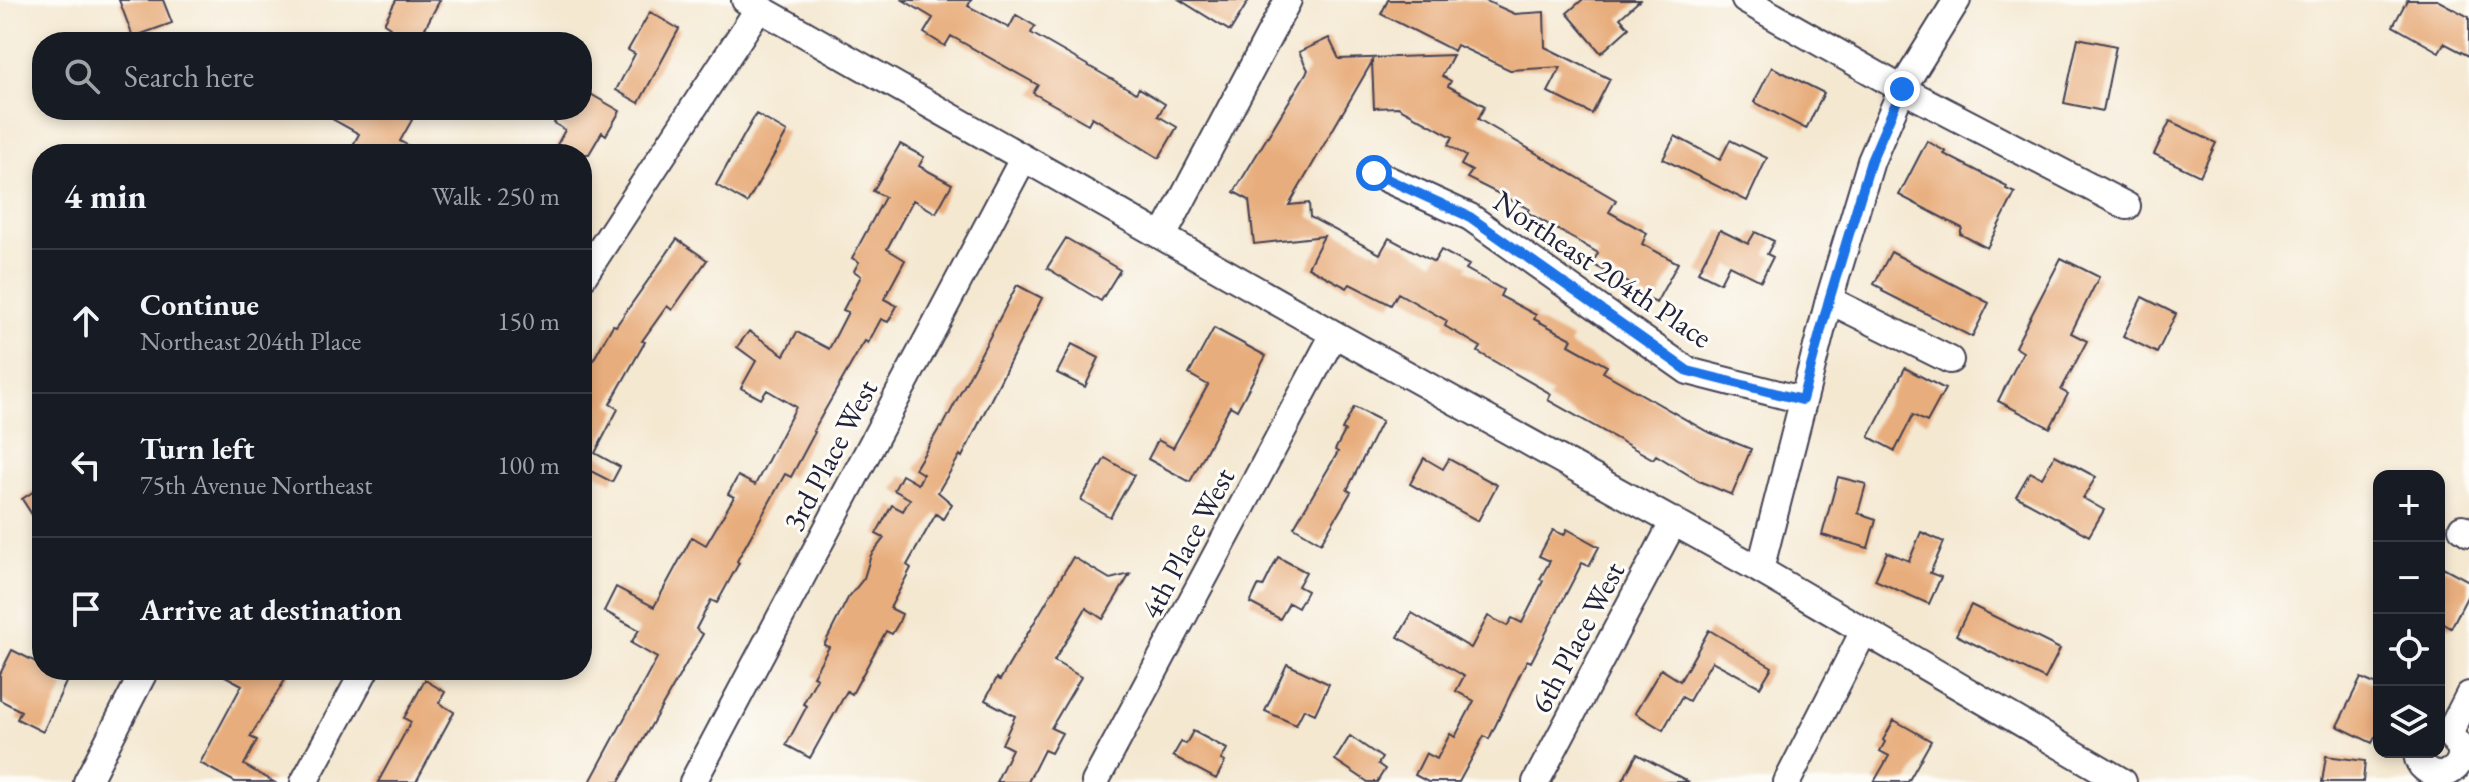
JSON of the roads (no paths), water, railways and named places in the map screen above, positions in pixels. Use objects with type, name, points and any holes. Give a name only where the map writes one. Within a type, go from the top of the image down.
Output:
[{"type":"street","points":[[1163,236],[1288,0]]},
{"type":"street","points":[[1745,0],[1902,89],[2127,206]]},
{"type":"street","points":[[1760,570],[1829,300],[1871,161],[1902,89],[1957,0]]},
{"type":"street","points":[[592,262],[752,4],[1334,334],[1674,521],[2123,782]]},
{"type":"street","name":"3rd Place West","points":[[693,782],[1023,159]]},
{"type":"street","name":"Northeast 204th Place","points":[[1374,173],[1470,217],[1688,371],[1802,400]]},
{"type":"street","points":[[1829,300],[1950,360]]},
{"type":"street","name":"4th Place West","points":[[1095,782],[1334,334]]},
{"type":"street","name":"6th Place West","points":[[1536,782],[1674,521]]},
{"type":"street","points":[[1787,782],[1864,631]]},
{"type":"street","points":[[87,782],[140,680]]},
{"type":"street","points":[[304,782],[360,680]]},
{"type":"street","points":[[2445,731],[2469,695]]},
{"type":"street","points":[[2419,758],[2422,770],[2429,776],[2447,777],[2460,765],[2462,756],[2461,748],[2445,734]]}]
